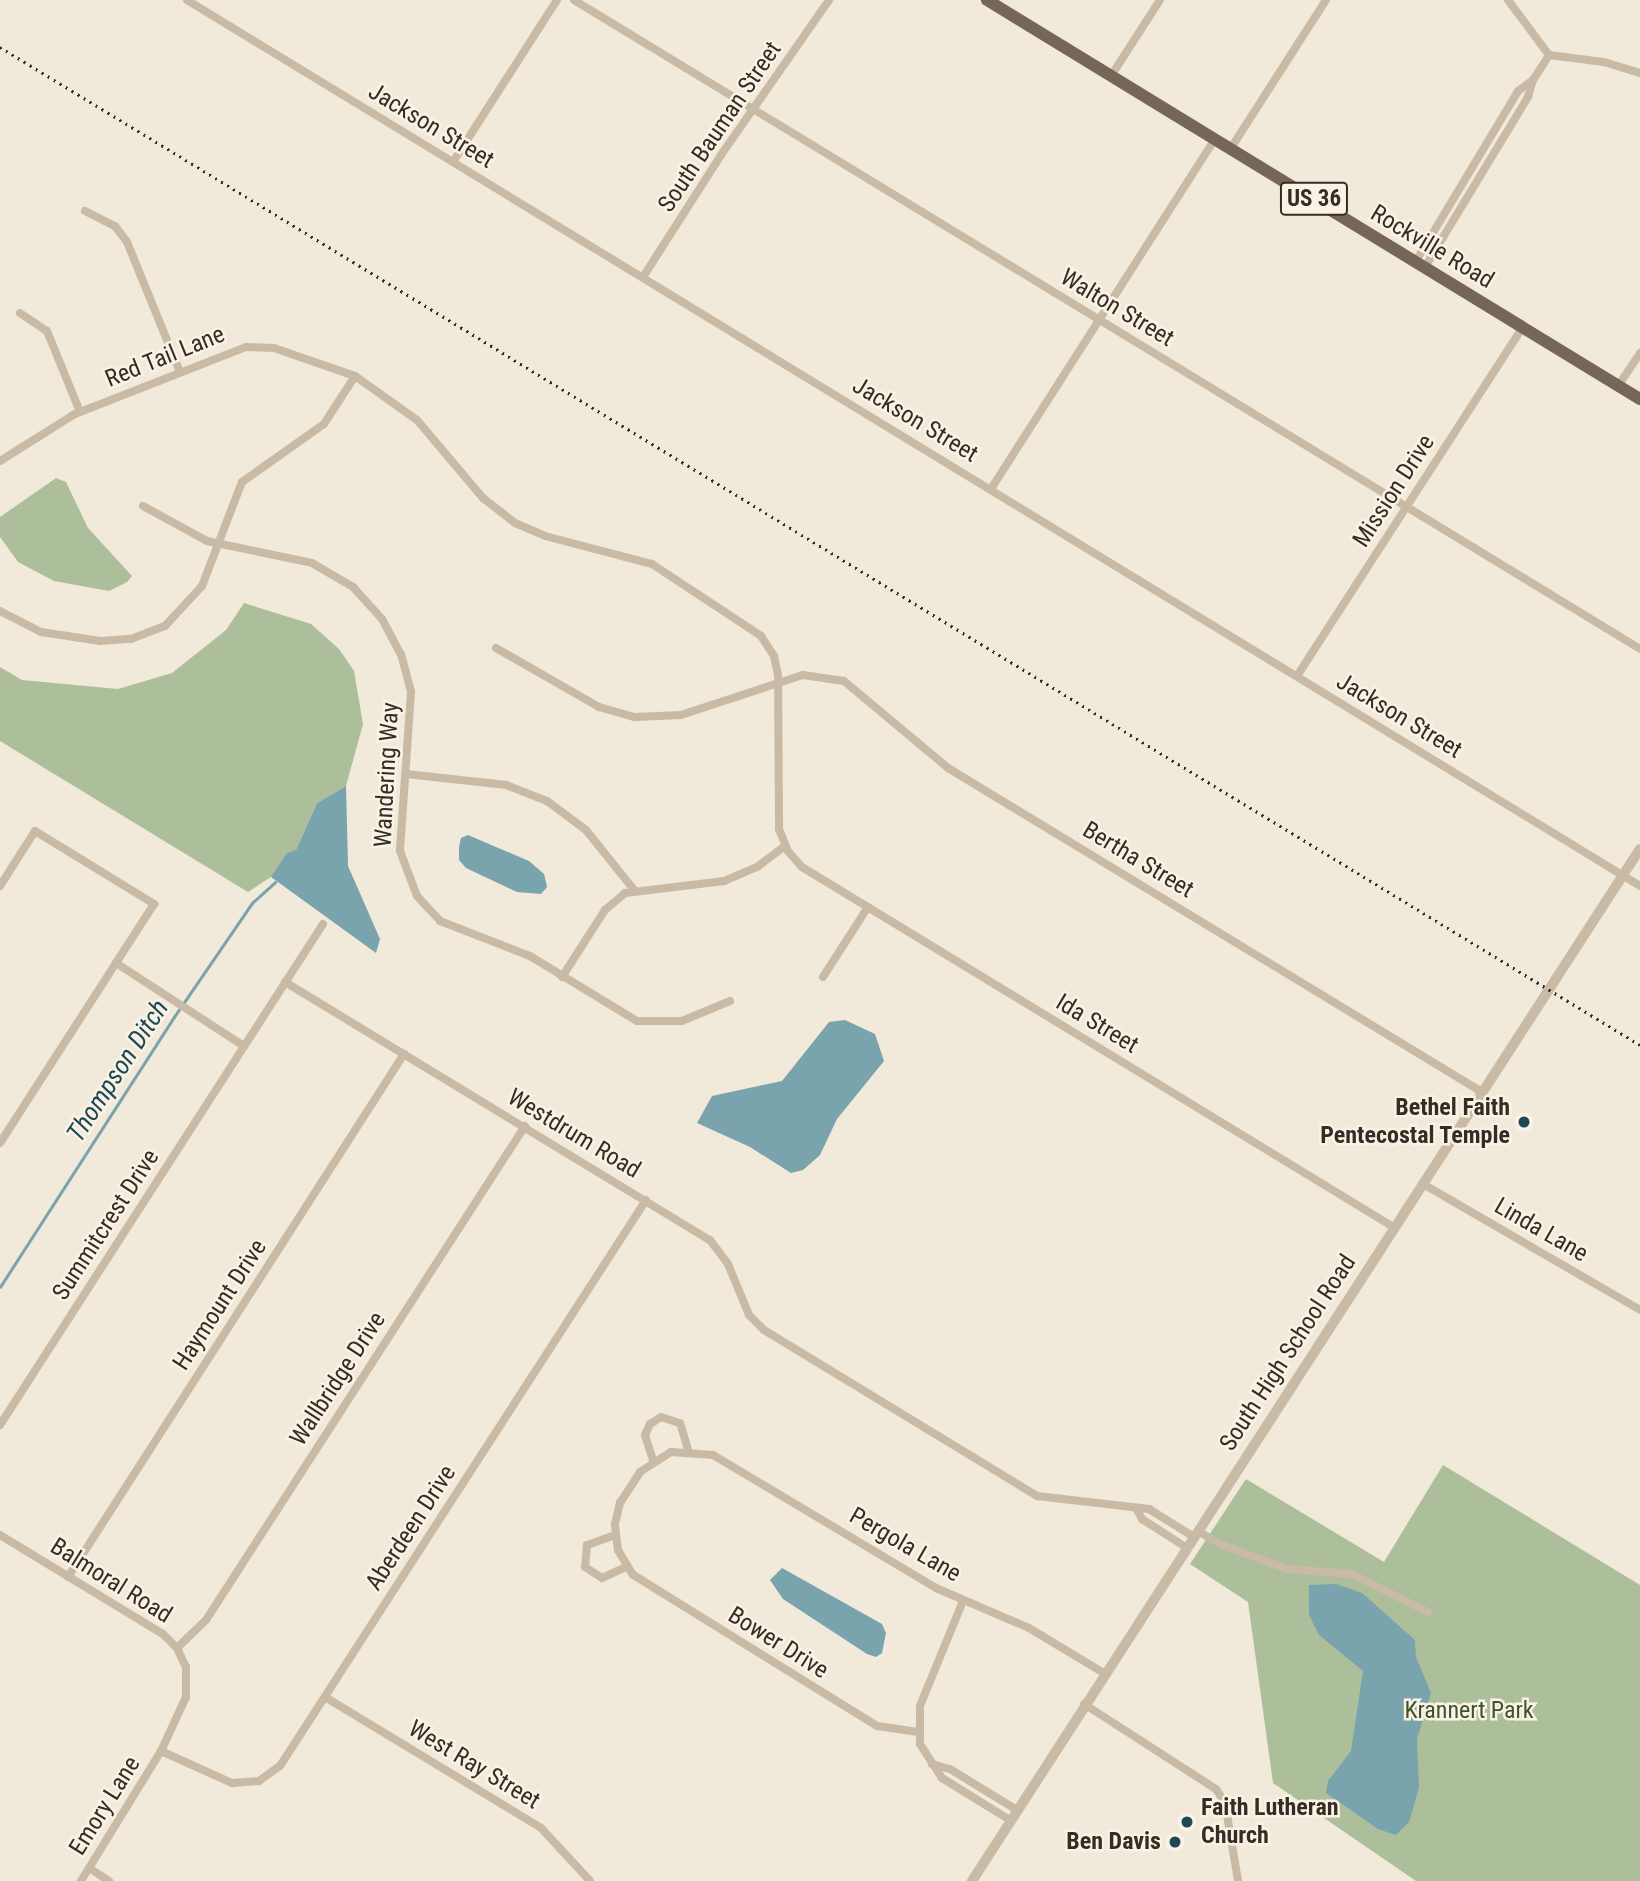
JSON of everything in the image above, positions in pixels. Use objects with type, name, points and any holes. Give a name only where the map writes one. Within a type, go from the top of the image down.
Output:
[{"type":"main road","name":"Rockville Road","points":[[987,0],[1640,400]]},
{"type":"street","name":"Jackson Street","points":[[187,0],[1640,886]]},
{"type":"street","points":[[453,162],[557,0]]},
{"type":"street","name":"Walton Street","points":[[574,0],[1640,649]]},
{"type":"street","name":"South Bauman Street","points":[[643,277],[829,0]]},
{"type":"street","points":[[1111,76],[1160,0]]},
{"type":"street","points":[[1231,148],[1326,0]]},
{"type":"street","points":[[1508,0],[1549,55],[1604,62],[1640,74]]},
{"type":"street","points":[[1421,264],[1518,91],[1533,79],[1549,55]]},
{"type":"street","points":[[991,489],[1215,139]]},
{"type":"street","points":[[85,211],[115,226],[127,242],[180,372]]},
{"type":"street","points":[[20,313],[47,331],[80,412]]},
{"type":"street","name":"Mission Drive","points":[[1297,676],[1523,327]]},
{"type":"street","name":"Red Tail Lane","points":[[0,461],[80,412],[241,348],[259,345],[355,376],[417,420],[483,498],[515,523],[545,536],[652,564],[688,585],[761,636],[774,656],[778,681],[778,817],[785,846]]},
{"type":"street","points":[[1618,386],[1640,353]]},
{"type":"street","points":[[0,611],[29,628],[60,637],[116,641],[141,636],[165,626],[191,602],[219,544],[243,482],[324,424],[355,376]]},
{"type":"street","name":"Wandering Way","points":[[143,506],[182,531],[219,544],[312,563],[353,587],[382,618],[401,654],[411,692],[400,851],[417,896],[451,928],[525,954],[618,1013],[652,1023],[682,1021],[730,1001]]},
{"type":"street","name":"Bertha Street","points":[[496,648],[599,707],[635,717],[681,715],[778,681],[817,675],[849,684],[906,737],[948,768],[1482,1092]]},
{"type":"street","points":[[406,774],[493,783],[547,801],[586,830],[634,890]]},
{"type":"street","points":[[0,886],[35,831],[154,904],[0,1143]]},
{"type":"street","points":[[562,977],[605,910],[634,890],[724,881],[757,867],[785,846]]},
{"type":"street","name":"Ida Street","points":[[785,846],[804,869],[1395,1228]]},
{"type":"street","name":"South High School Road","points":[[972,1881],[1104,1672],[1638,856]]},
{"type":"street","points":[[823,977],[868,907]]},
{"type":"street","points":[[116,962],[244,1045],[323,924]]},
{"type":"street","name":"Westdrum Road","points":[[285,982],[646,1200],[716,1246],[746,1310],[761,1328],[1037,1496],[1149,1509],[1196,1534]]},
{"type":"street","name":"Summitcrest Drive","points":[[0,1425],[244,1045]]},
{"type":"street","name":"Haymount Drive","points":[[68,1577],[404,1054]]},
{"type":"street","name":"Wallbridge Drive","points":[[177,1648],[206,1620],[525,1126]]},
{"type":"street","name":"Linda Lane","points":[[1423,1184],[1640,1310]]},
{"type":"street","name":"Aberdeen Drive","points":[[161,1751],[220,1780],[241,1784],[258,1781],[283,1763],[646,1200]]},
{"type":"street","points":[[615,1535],[587,1545],[585,1567],[602,1578],[626,1567],[615,1535],[619,1507],[630,1487],[653,1460],[688,1450],[680,1423],[661,1417],[650,1424],[645,1435],[653,1460]]},
{"type":"street","name":"Pergola Lane","points":[[688,1450],[721,1459],[963,1601],[1029,1629],[1104,1672]]},
{"type":"street","points":[[1136,1508],[1142,1519],[1187,1548]]},
{"type":"street","points":[[1196,1534],[1287,1569],[1352,1574],[1428,1612]]},
{"type":"street","name":"Balmoral Road","points":[[0,1535],[177,1648],[186,1667],[187,1693],[161,1751]]},
{"type":"street","name":"Bower Drive","points":[[626,1567],[640,1580],[877,1726],[918,1732]]},
{"type":"street","points":[[963,1601],[921,1704],[918,1732],[932,1764],[942,1778],[1010,1820]]},
{"type":"street","name":"West Ray Street","points":[[325,1697],[541,1828],[590,1881]]},
{"type":"street","points":[[1084,1704],[1216,1788],[1225,1803],[1238,1881]]},
{"type":"street","name":"Emory Lane","points":[[81,1881],[161,1751]]},
{"type":"street","points":[[932,1764],[950,1769],[1017,1810]]},
{"type":"street","points":[[89,1868],[109,1881]]},
{"type":"green space","points":[[56,478],[66,482],[88,528],[132,576],[127,582],[109,591],[54,581],[18,562],[0,537],[0,517]]},
{"type":"green space","points":[[244,603],[311,624],[339,649],[354,671],[363,724],[346,786],[317,803],[296,850],[271,877],[248,892],[0,741],[0,667],[22,680],[118,689],[172,673],[226,630]]},
{"type":"green space","name":"Krannert Park","points":[[1443,1465],[1640,1585],[1640,1881],[1416,1881],[1273,1783],[1248,1602],[1190,1564],[1246,1479],[1384,1562]]},
{"type":"water","points":[[346,786],[348,866],[380,939],[376,953],[271,877],[287,853],[296,850],[317,803]]},
{"type":"water","points":[[468,835],[529,861],[544,874],[547,887],[541,894],[517,892],[466,868],[459,860],[459,847],[461,838]]},
{"type":"water","points":[[845,1020],[875,1034],[884,1061],[837,1119],[820,1155],[803,1170],[791,1173],[750,1147],[697,1123],[712,1096],[782,1081],[829,1022]]},
{"type":"water","points":[[782,1568],[882,1624],[886,1633],[882,1653],[876,1657],[867,1654],[783,1599],[770,1580]]},
{"type":"water","points":[[1336,1584],[1362,1593],[1415,1640],[1416,1657],[1431,1693],[1417,1739],[1419,1788],[1409,1822],[1396,1835],[1378,1829],[1326,1793],[1328,1781],[1351,1751],[1363,1671],[1319,1635],[1309,1615],[1309,1585]]},
{"type":"waterway","name":"Thompson Ditch","points":[[0,1287],[174,1017],[252,903],[275,882]]},
{"type":"railway","points":[[0,47],[1640,1045]]},
{"type":"place","name":"Bethel Faith Pentecostal Temple","points":[[1524,1122]]},
{"type":"place","name":"Faith Lutheran Church","points":[[1187,1822]]},
{"type":"place","name":"Ben Davis","points":[[1175,1842]]}]
